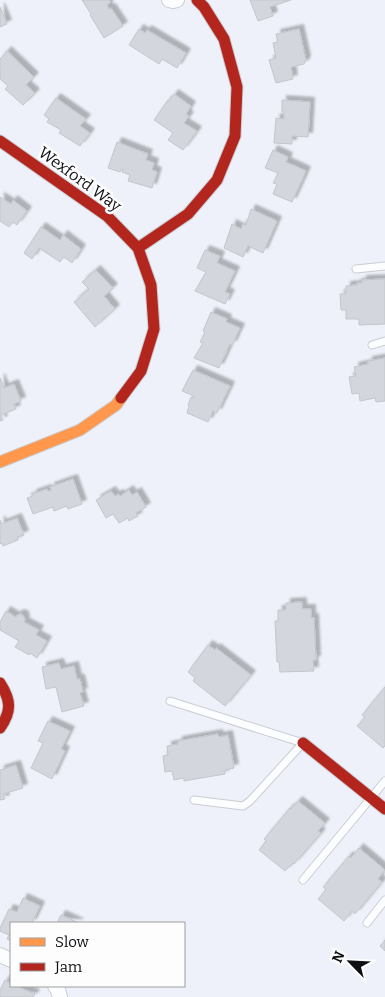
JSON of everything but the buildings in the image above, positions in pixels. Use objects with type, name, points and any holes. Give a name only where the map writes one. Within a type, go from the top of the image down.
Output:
[{"type":"street","points":[[169,0],[177,0]]},
{"type":"street","points":[[138,248],[188,214],[217,180],[235,136],[236,87],[224,39],[204,7],[197,0]]},
{"type":"street","name":"Wexford Way","points":[[0,141],[107,216],[138,248],[151,285],[154,329],[141,371],[116,405],[80,430],[0,462]]},
{"type":"street","points":[[0,683],[8,695],[9,709],[5,722],[0,728]]},
{"type":"street","points":[[303,743],[385,810]]},
{"type":"lane","points":[[356,269],[385,266]]},
{"type":"lane","points":[[372,345],[385,341]]},
{"type":"lane","points":[[170,702],[303,743],[250,801],[243,806],[194,800]]},
{"type":"lane","points":[[303,880],[385,781]]},
{"type":"lane","points":[[367,923],[385,900]]},
{"type":"traffic: slow","points":[[0,462],[80,430],[116,405],[121,398]]},
{"type":"traffic: jam","points":[[138,248],[188,214],[217,180],[235,136],[237,87],[224,39],[204,7],[197,0]]},
{"type":"traffic: jam","points":[[0,141],[107,216],[138,248],[151,285],[154,329],[141,371],[121,398]]},
{"type":"traffic: jam","points":[[0,683],[9,706],[7,716],[0,728]]},
{"type":"traffic: jam","points":[[303,743],[385,809]]}]
